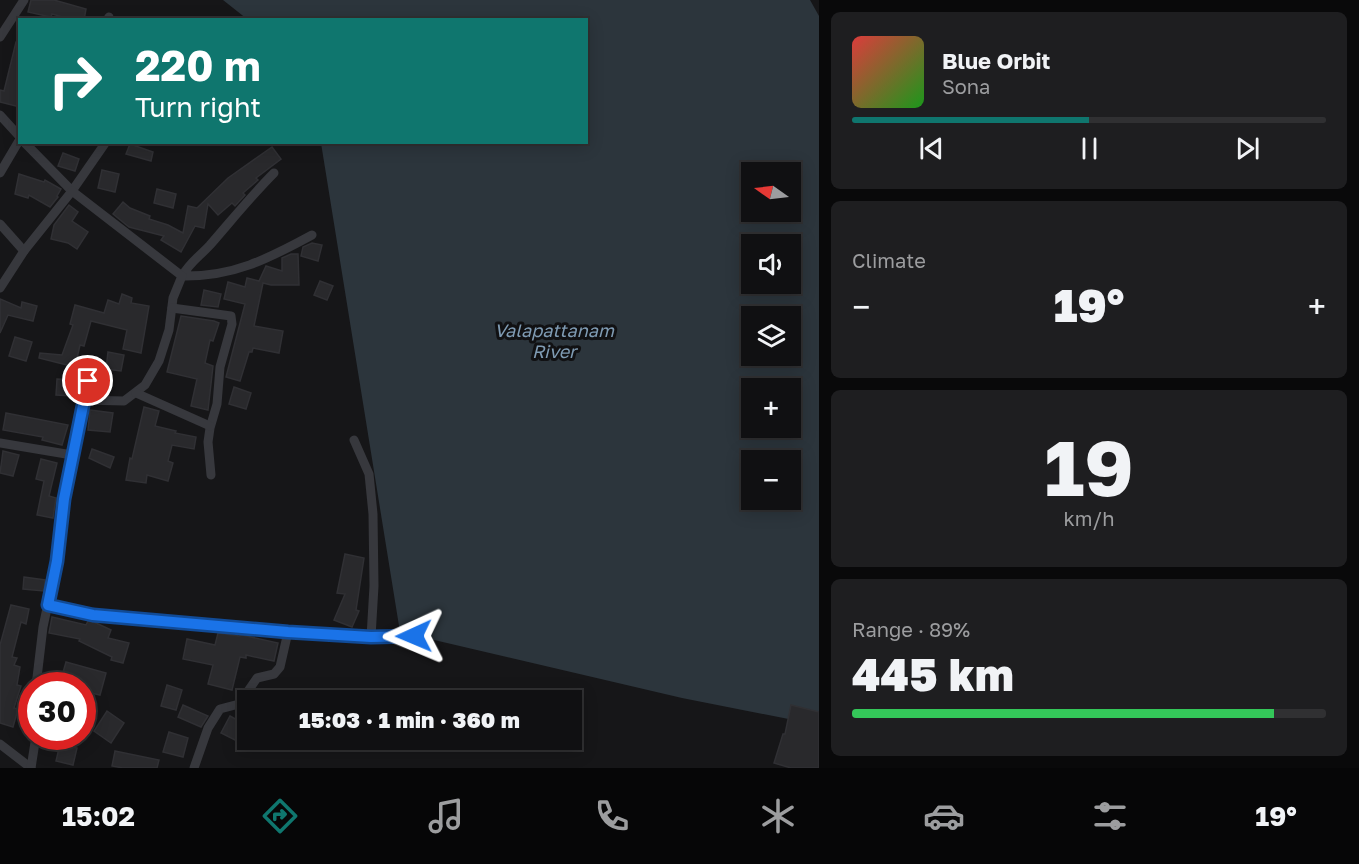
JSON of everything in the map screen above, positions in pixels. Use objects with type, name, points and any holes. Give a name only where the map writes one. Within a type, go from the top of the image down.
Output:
[{"type":"street","points":[[0,37],[24,0]]},
{"type":"street","points":[[0,115],[18,136]]},
{"type":"street","points":[[0,173],[18,142]]},
{"type":"street","points":[[26,144],[72,191],[182,276],[202,277],[237,271],[312,235]]},
{"type":"street","points":[[0,288],[24,251],[72,191],[105,144]]},
{"type":"street","points":[[83,400],[124,401],[145,385],[159,361],[169,330],[173,298],[189,264],[208,247],[246,201],[274,173]]},
{"type":"street","points":[[0,224],[24,251]]},
{"type":"street","points":[[172,308],[231,316],[232,324],[220,367],[217,404],[210,426],[211,475]]},
{"type":"street","points":[[38,672],[43,627],[57,561],[64,499],[92,361]]},
{"type":"street","points":[[136,393],[210,426]]},
{"type":"street","points":[[354,440],[369,474],[373,513],[374,586],[371,637]]},
{"type":"street","points":[[0,443],[72,455]]},
{"type":"street","points":[[48,605],[93,615],[288,632],[371,637],[414,636]]},
{"type":"street","points":[[194,768],[208,729],[220,709],[239,704],[257,678],[274,674],[280,668],[288,632]]},
{"type":"street","points":[[0,744],[31,768],[34,750]]},
{"type":"water","name":"Valapattanam River","points":[[223,0],[810,0],[819,16],[819,725],[682,698],[400,632],[321,144],[588,144],[588,18],[246,18]]},
{"type":"building","points":[[31,0],[54,0],[86,9],[84,18],[66,18],[52,14],[51,17],[28,12]]},
{"type":"building","points":[[16,42],[18,42],[18,106],[0,102],[0,90],[4,91]]},
{"type":"building","points":[[130,144],[153,152],[151,161],[126,154]]},
{"type":"building","points":[[272,147],[281,159],[256,178],[258,180],[243,193],[245,195],[235,206],[232,203],[218,215],[208,204],[204,228],[195,226],[181,252],[161,240],[164,236],[129,227],[113,214],[123,202],[130,208],[150,216],[149,219],[183,233],[188,206],[197,208],[228,178]]},
{"type":"building","points":[[63,153],[79,159],[75,171],[58,166]]},
{"type":"building","points":[[102,170],[119,174],[115,192],[98,188]]},
{"type":"building","points":[[19,174],[44,182],[45,180],[61,189],[50,207],[29,195],[28,198],[15,194]]},
{"type":"building","points":[[157,189],[176,194],[173,208],[154,203]]},
{"type":"building","points":[[69,205],[78,212],[72,221],[88,232],[77,249],[68,243],[51,239],[54,225]]},
{"type":"building","points":[[312,243],[322,245],[318,261],[301,256],[303,247]]},
{"type":"building","points":[[298,254],[299,285],[263,283],[254,326],[283,331],[279,353],[253,348],[252,352],[249,352],[240,381],[226,377],[245,304],[224,299],[228,282],[245,287],[247,278],[259,281],[266,266],[282,271],[282,258]]},
{"type":"building","points":[[320,281],[333,286],[327,300],[314,295]]},
{"type":"building","points":[[204,290],[221,294],[218,307],[201,305]]},
{"type":"building","points":[[122,294],[132,298],[131,303],[149,306],[141,353],[123,349],[127,330],[91,321],[84,346],[80,345],[75,367],[39,358],[40,353],[62,355],[73,325],[70,324],[75,305],[104,313],[108,300],[119,304]]},
{"type":"building","points":[[0,299],[21,308],[22,302],[37,306],[33,321],[8,315],[0,333]]},
{"type":"building","points":[[181,316],[219,323],[213,341],[210,340],[205,363],[213,366],[208,410],[191,406],[197,379],[167,372]]},
{"type":"building","points":[[15,337],[32,342],[26,361],[9,356]]},
{"type":"building","points":[[108,352],[124,355],[121,371],[106,369]]},
{"type":"building","points":[[57,379],[74,380],[73,396],[56,395]]},
{"type":"building","points":[[234,387],[251,393],[246,409],[229,404]]},
{"type":"building","points":[[144,407],[159,411],[155,426],[196,437],[194,449],[172,445],[168,461],[173,463],[168,481],[147,475],[146,483],[126,480]]},
{"type":"building","points":[[90,410],[113,413],[110,432],[88,430]]},
{"type":"building","points":[[6,413],[68,425],[62,445],[42,440],[43,437],[3,430]]},
{"type":"building","points":[[92,449],[114,457],[110,468],[89,458]]},
{"type":"building","points":[[3,451],[19,455],[13,476],[0,473]]},
{"type":"building","points":[[41,459],[57,463],[49,496],[56,498],[53,518],[37,515],[44,481],[36,479]]},
{"type":"building","points":[[345,554],[364,558],[356,610],[359,611],[352,627],[334,620],[345,594],[337,593]]},
{"type":"building","points":[[24,577],[45,580],[44,591],[23,589]]},
{"type":"building","points":[[11,605],[29,609],[26,624],[21,622],[12,657],[17,658],[14,665],[20,667],[18,695],[14,708],[18,709],[13,727],[0,723],[0,645]]},
{"type":"building","points":[[52,617],[86,625],[88,621],[94,622],[111,630],[108,638],[129,643],[123,663],[111,660],[112,657],[79,641],[80,639],[49,633]]},
{"type":"building","points":[[218,633],[242,635],[278,643],[274,661],[246,655],[246,658],[240,657],[232,690],[208,684],[213,665],[183,659],[187,639],[215,645]]},
{"type":"building","points":[[66,662],[106,673],[100,695],[96,694],[96,672],[63,672]]},
{"type":"building","points":[[167,685],[182,690],[176,710],[161,706]]},
{"type":"building","points":[[183,705],[208,716],[201,727],[178,717]]},
{"type":"building","points":[[791,705],[819,712],[819,768],[791,768],[774,763],[783,734],[785,734]]},
{"type":"building","points":[[107,711],[124,723],[111,743],[96,732],[96,728]]},
{"type":"building","points":[[230,716],[237,720],[237,741],[221,733]]},
{"type":"building","points":[[169,732],[188,738],[183,757],[163,752]]},
{"type":"building","points":[[59,750],[77,750],[73,765],[56,761]]},
{"type":"building","points":[[115,751],[159,760],[157,768],[112,766]]},
{"type":"route","points":[[88,381],[64,499],[57,561],[48,605],[93,615],[142,620],[371,637],[414,636]]}]
